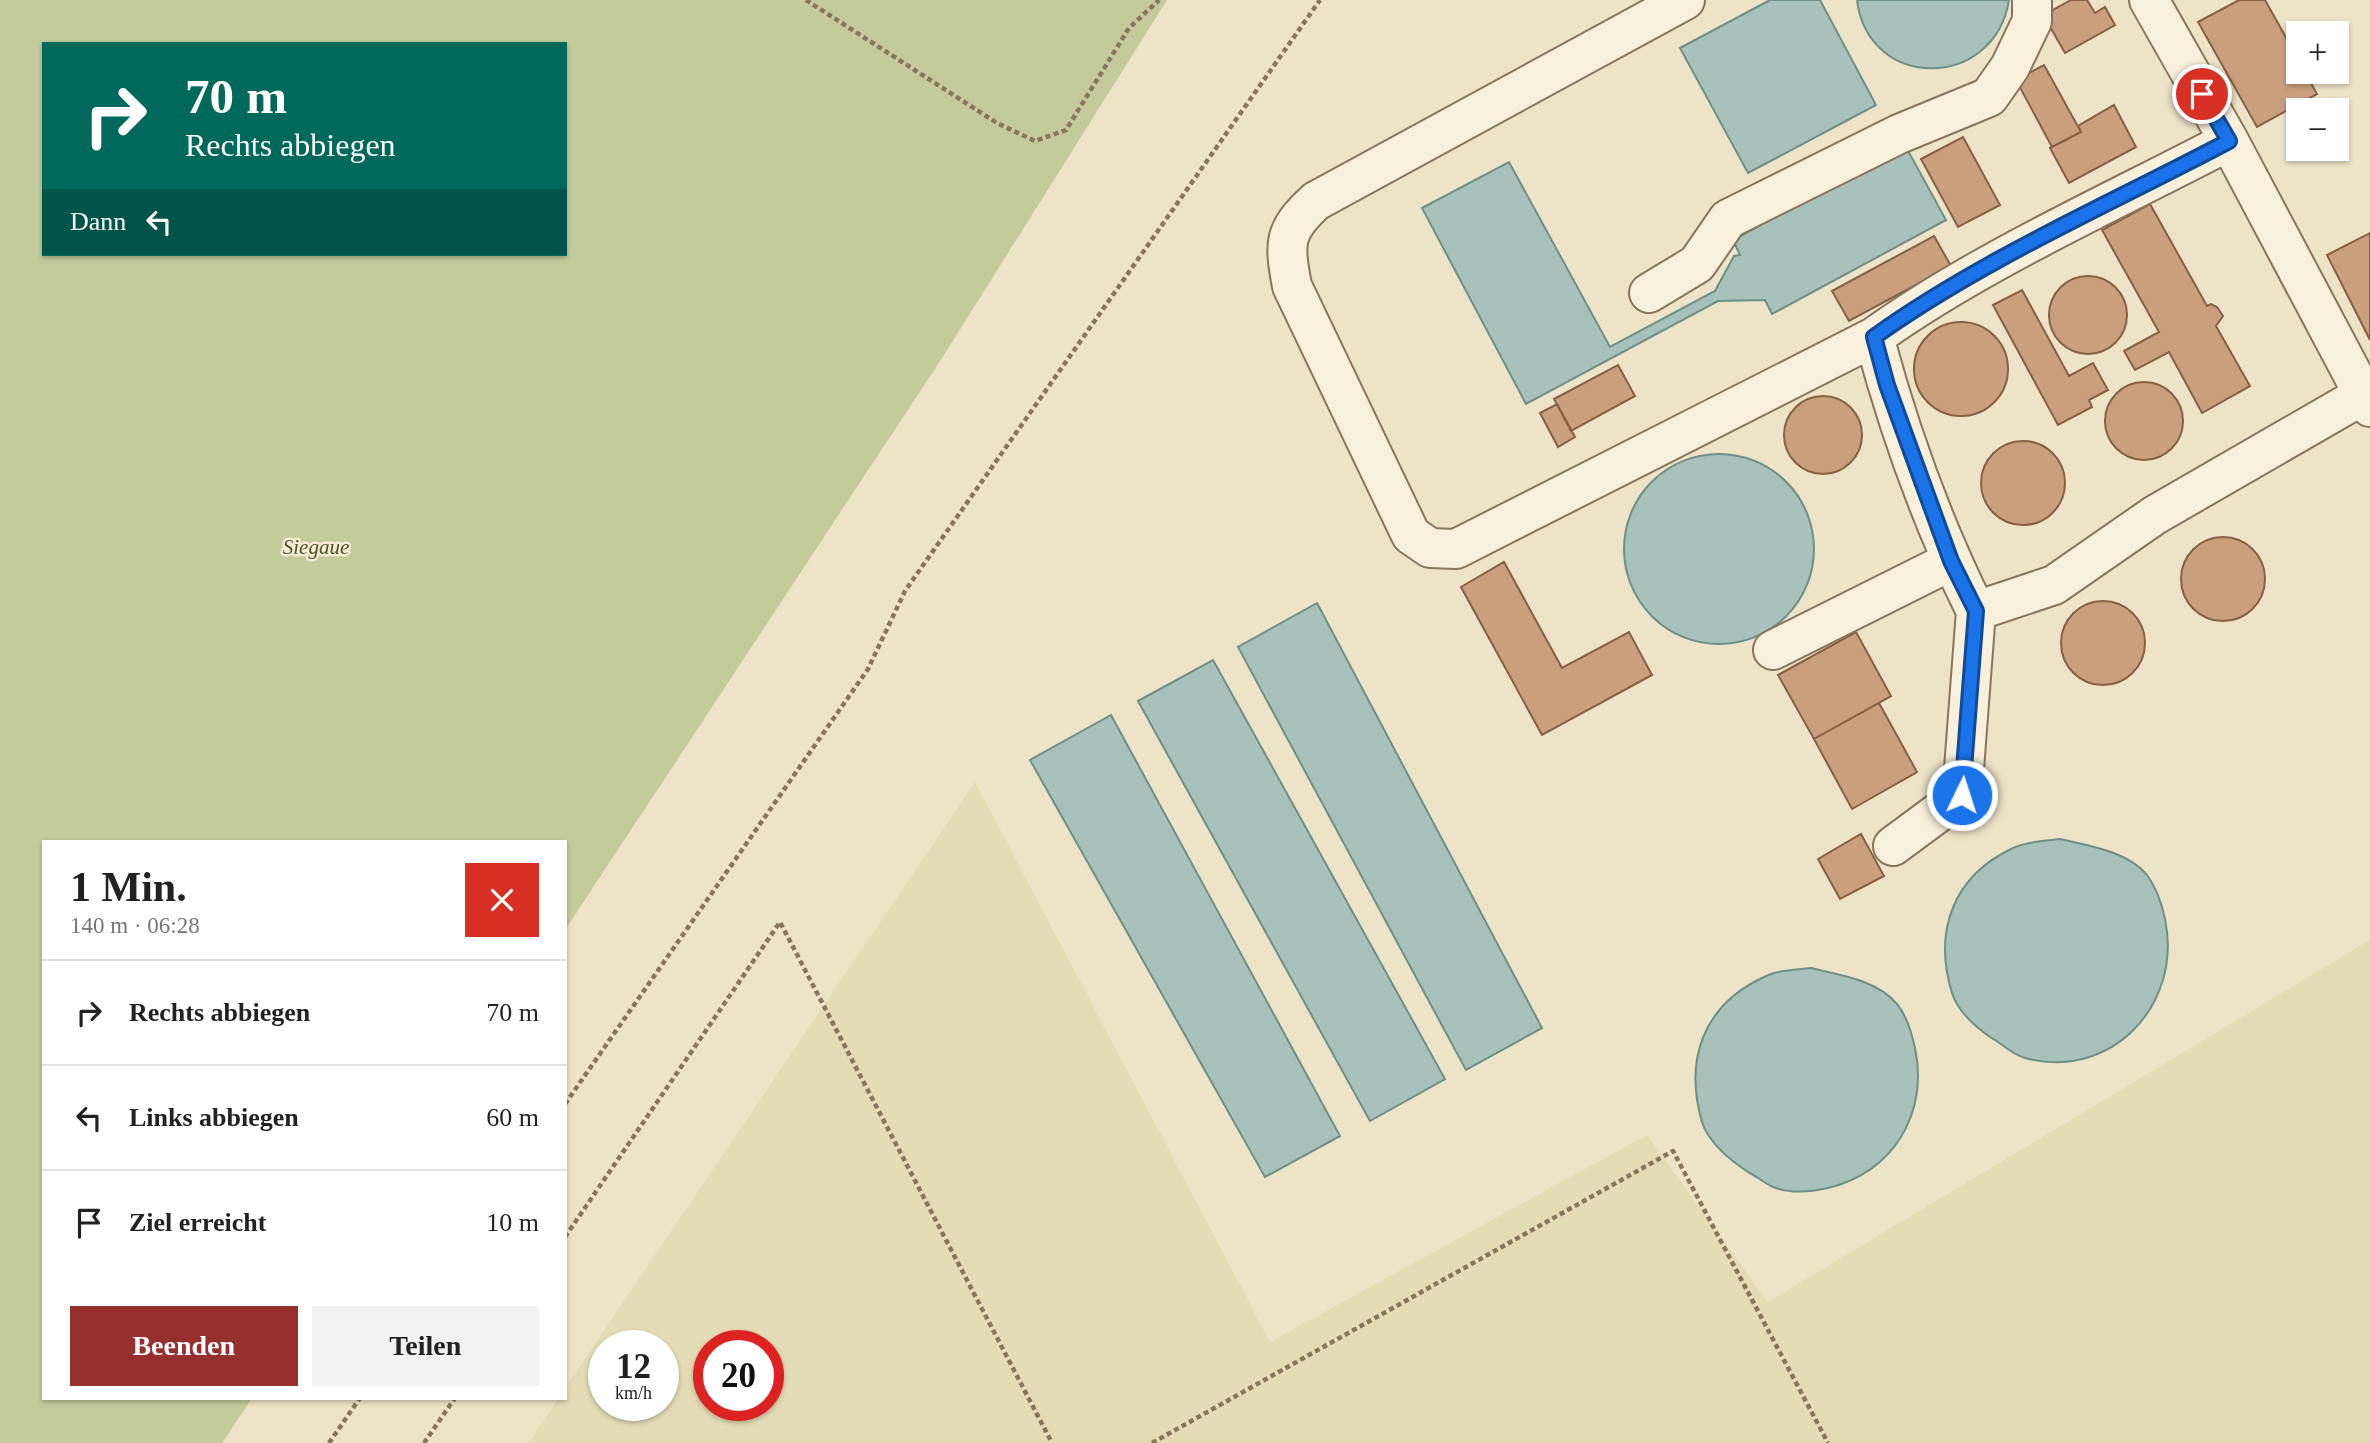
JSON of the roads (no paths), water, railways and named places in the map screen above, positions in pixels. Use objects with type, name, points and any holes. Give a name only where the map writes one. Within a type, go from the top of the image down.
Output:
[{"type":"lane","points":[[1685,0],[1316,201],[1294,221],[1286,250],[1292,286],[1410,535],[1430,548],[1456,549],[1874,337],[1907,313],[1991,266],[2229,141]]},
{"type":"lane","points":[[1649,293],[1697,264],[1728,219],[1899,134],[1989,97],[2010,67],[2032,21],[2032,0]]},
{"type":"lane","points":[[1976,611],[2054,585],[2155,515],[2367,401],[2229,141],[2149,0]]},
{"type":"lane","points":[[1874,337],[1887,385],[1951,561],[1976,611],[1962,795],[1893,846]]},
{"type":"lane","points":[[1773,650],[1951,561]]},
{"type":"water","points":[[1770,0],[1820,0],[1876,105],[1748,173],[1680,48]]},
{"type":"water","points":[[1857,0],[2009,0],[1999,30],[1980,51],[1957,64],[1931,68],[1906,64],[1883,51],[1866,30]]},
{"type":"water","points":[[1906,147],[1946,220],[1772,314],[1765,300],[1718,301],[1526,404],[1422,208],[1509,162],[1610,347],[1715,291],[1734,256],[1740,255],[1733,240]]},
{"type":"water","points":[[1719,454],[1755,461],[1786,482],[1807,513],[1814,549],[1807,585],[1786,616],[1755,637],[1719,644],[1683,637],[1652,616],[1631,585],[1624,549],[1631,513],[1652,482],[1683,461]]},
{"type":"water","points":[[1317,603],[1542,1028],[1466,1070],[1238,647]]},
{"type":"water","points":[[1213,660],[1445,1079],[1370,1121],[1138,701]]},
{"type":"water","points":[[1111,715],[1340,1136],[1265,1177],[1030,760]]},
{"type":"water","points":[[2060,839],[2118,855],[2129,860],[2147,875],[2162,908],[2168,950],[2163,980],[2152,1006],[2134,1029],[2112,1047],[2086,1058],[2057,1062],[2018,1056],[1971,1021],[1959,1008],[1952,993],[1945,948],[1947,927],[1953,908],[1962,890],[1975,874],[2013,848]]},
{"type":"water","points":[[1811,968],[1869,984],[1889,996],[1901,1009],[1911,1031],[1918,1072],[1911,1117],[1888,1154],[1871,1169],[1851,1180],[1828,1188],[1792,1191],[1765,1183],[1734,1162],[1715,1144],[1702,1122],[1696,1077],[1703,1037],[1726,1003],[1743,989],[1769,975]]},
{"type":"park label","name":"Siegaue","points":[[316,547]]}]
